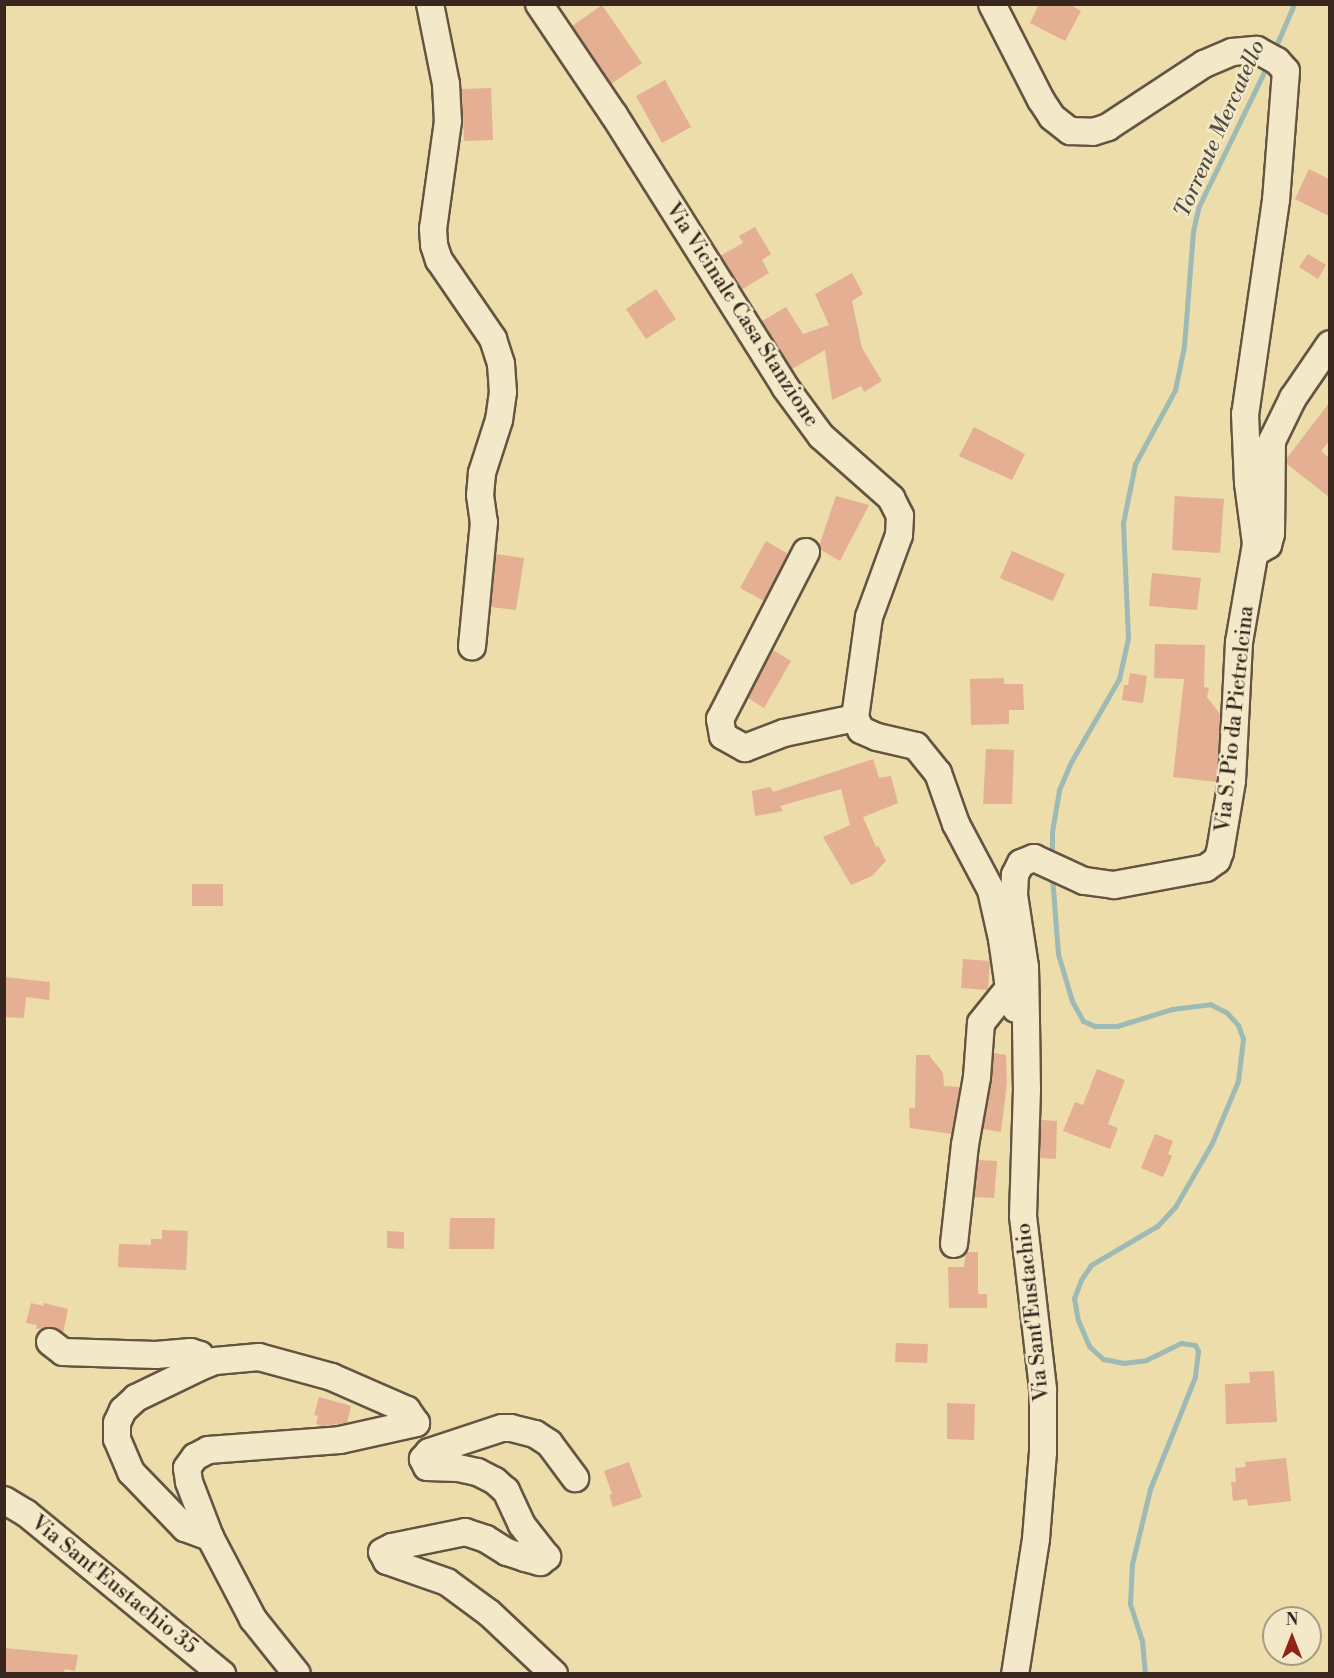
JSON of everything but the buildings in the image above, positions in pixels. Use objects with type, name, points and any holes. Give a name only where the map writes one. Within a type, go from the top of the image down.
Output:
[{"type":"street","points":[[430,4],[443,65],[448,121],[433,229],[434,245],[439,260],[493,339],[501,364],[503,392],[499,420],[482,473],[480,495],[484,522],[472,646]]},
{"type":"street","name":"Via Vicinale Casa Stanzione","points":[[538,4],[614,115],[785,387],[821,436],[891,498],[900,516],[899,535],[869,616],[855,718]]},
{"type":"street","points":[[992,4],[1052,117],[1070,131],[1080,133],[1108,128],[1204,64],[1232,52],[1247,50],[1266,53],[1283,65],[1286,71],[1276,200],[1245,414],[1248,483],[1256,552]]},
{"type":"street","name":"Via S. Pio da Pietrelcina","points":[[1026,1021],[1025,967],[1014,895],[1015,875],[1022,863],[1034,858],[1084,881],[1114,885],[1206,868],[1216,860],[1220,852],[1232,781],[1239,642],[1256,552],[1268,545],[1271,534],[1272,441],[1293,398],[1329,344]]},
{"type":"street","points":[[806,552],[720,719],[723,736],[745,747],[784,733],[855,718],[861,730],[916,746],[938,773],[956,824],[991,890],[1002,939],[1008,988],[1016,1010],[1026,1021]]},
{"type":"street","points":[[954,1244],[965,1144],[977,1077],[981,1023],[1008,988]]},
{"type":"street","name":"Via Sant'Eustachio","points":[[1015,1674],[1036,1539],[1042,1452],[1041,1361],[1029,1290],[1023,1216],[1027,1089],[1026,1021]]},
{"type":"street","points":[[50,1342],[63,1352],[156,1355],[191,1352],[200,1355],[205,1364]]},
{"type":"street","points":[[210,1537],[185,1528],[131,1472],[117,1439],[117,1423],[123,1410],[136,1398],[205,1364],[259,1357],[343,1382],[407,1410],[416,1423],[340,1440],[207,1450],[195,1457],[187,1468],[189,1482],[210,1537],[253,1620],[297,1674]]},
{"type":"street","points":[[554,1674],[489,1612],[447,1582],[387,1561],[382,1552],[392,1547],[465,1532],[486,1539],[516,1555],[540,1562],[547,1557],[522,1525],[506,1491],[495,1481],[467,1470],[427,1467],[423,1459],[429,1452],[502,1428],[511,1428],[535,1434],[549,1443],[575,1478]]},
{"type":"street","name":"Via Sant'Eustachio 35","points":[[4,1500],[35,1521],[222,1674]]},
{"type":"waterway","name":"Torrente Mercatello","points":[[1273,53],[1294,4]]},
{"type":"waterway","name":"Torrente Mercatello","points":[[1052,858],[1052,832],[1059,790],[1071,762],[1119,679],[1128,638],[1123,523],[1135,464],[1175,390],[1184,346],[1193,231],[1199,206],[1268,64]]},
{"type":"waterway","name":"Torrente Mercatello","points":[[1052,876],[1058,954],[1072,1001],[1083,1021],[1095,1026],[1117,1026],[1172,1009],[1210,1004],[1226,1012],[1238,1025],[1243,1039],[1238,1081],[1212,1143],[1175,1207],[1157,1226],[1091,1265],[1081,1280],[1074,1298],[1078,1320],[1089,1346],[1103,1359],[1123,1363],[1146,1360],[1181,1343],[1195,1345],[1198,1351],[1195,1377],[1150,1489],[1132,1564],[1130,1604],[1142,1640],[1145,1674]]}]
